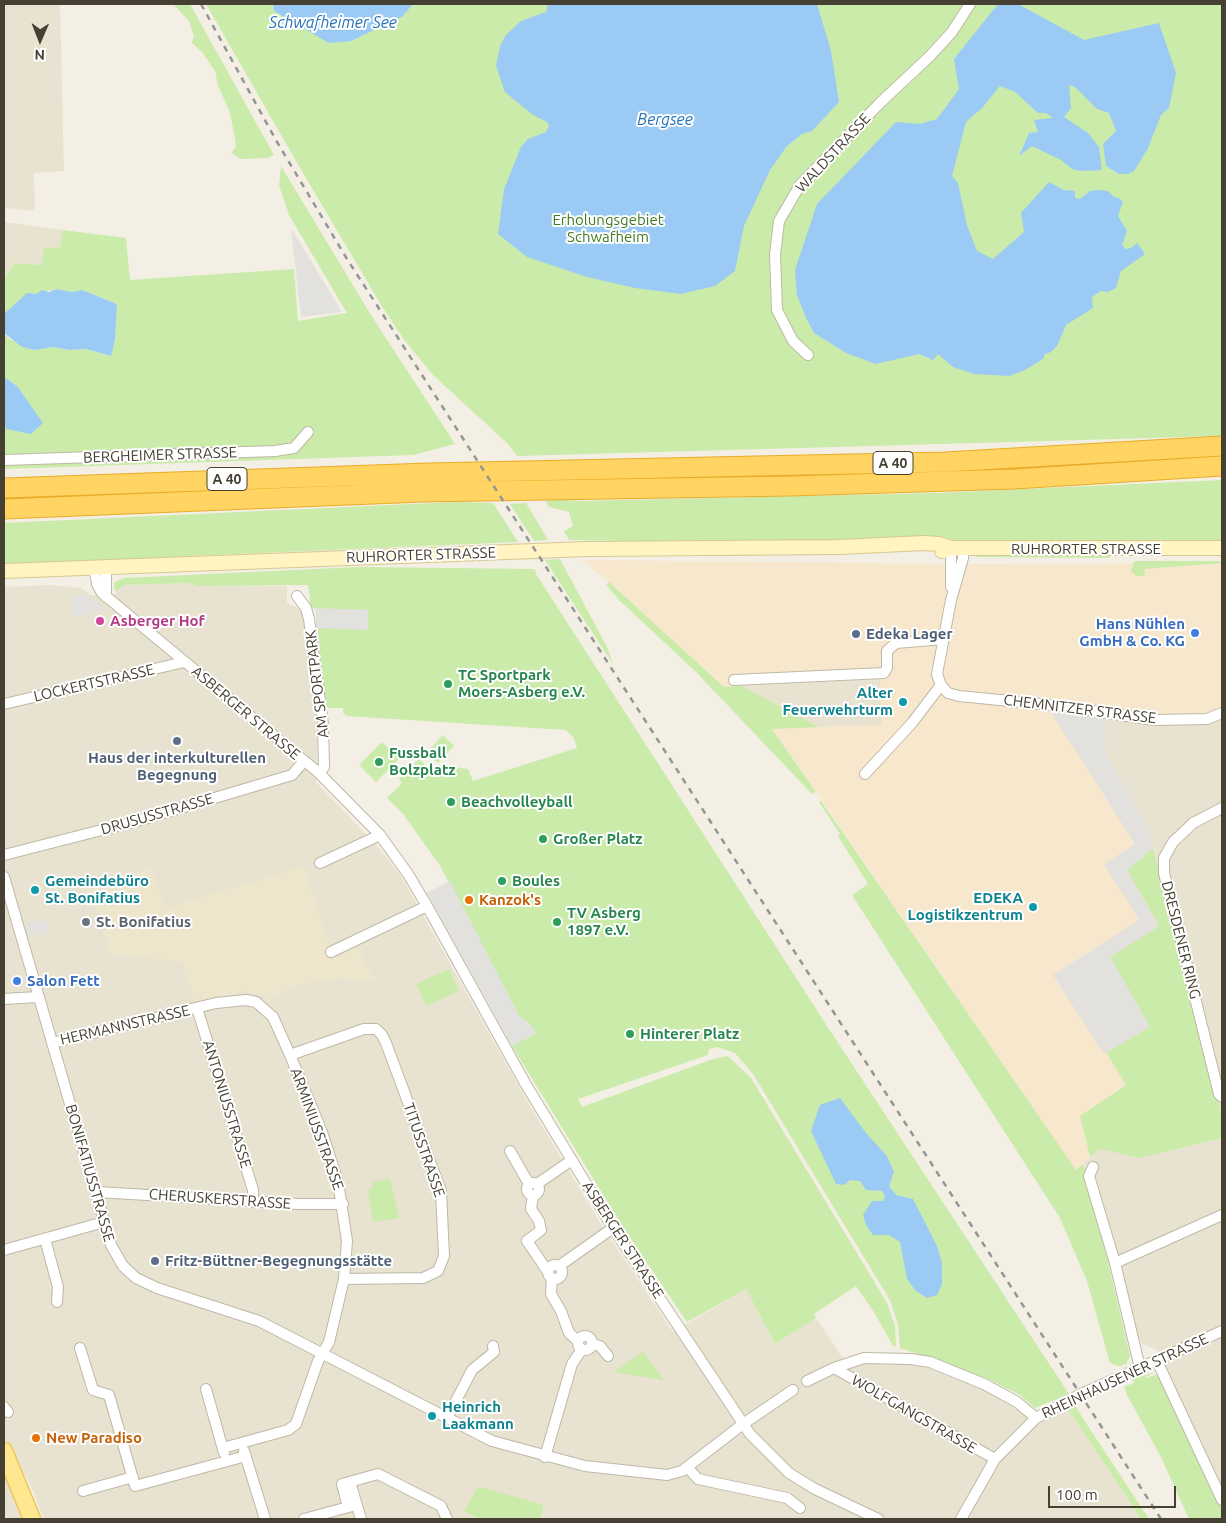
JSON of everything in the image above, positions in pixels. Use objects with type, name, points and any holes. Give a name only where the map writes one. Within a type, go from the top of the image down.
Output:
[{"type":"highway","name":"A 40","points":[[4,488],[429,472],[945,462],[1222,446]]},
{"type":"highway","name":"A 40","points":[[4,509],[422,492],[792,486],[1005,479],[1222,466]]},
{"type":"main road","name":"RUHRORTER STRASSE","points":[[4,571],[587,549],[839,547],[924,543],[957,548],[1222,548]]},
{"type":"main road","points":[[4,1451],[32,1519]]},
{"type":"street","name":"WALDSTRASSE","points":[[808,355],[793,341],[777,310],[775,255],[779,221],[800,185],[881,102],[930,56],[952,32],[970,4]]},
{"type":"street","name":"BERGHEIMER STRASSE","points":[[4,460],[275,451],[294,448],[308,432]]},
{"type":"street","points":[[865,774],[912,723],[941,685],[937,674],[951,600],[957,548]]},
{"type":"street","name":"ASBERGER STRASSE","points":[[100,567],[106,597],[318,773],[380,835],[408,874],[427,906],[525,1083],[612,1228],[750,1434],[789,1473],[815,1489],[878,1519]]},
{"type":"street","name":"AM SPORTPARK","points":[[296,596],[306,608],[309,619],[323,724],[324,767],[318,773]]},
{"type":"street","points":[[734,680],[884,673],[888,668],[887,651],[896,643],[944,639]]},
{"type":"street","name":"LOCKERTSTRASSE","points":[[4,704],[184,662]]},
{"type":"street","name":"CHEMNITZER STRASSE","points":[[941,685],[948,693],[959,696],[1061,706],[1154,720],[1207,719],[1222,713]]},
{"type":"street","name":"DRUSUSSTRASSE","points":[[4,855],[137,821],[292,775],[304,762]]},
{"type":"street","name":"DRESDENER RING","points":[[1222,808],[1193,822],[1173,842],[1164,858],[1164,873],[1222,1097]]},
{"type":"street","points":[[320,864],[380,835]]},
{"type":"street","name":"BONIFATIUSSTRASSE","points":[[4,877],[37,997],[104,1222],[117,1258],[136,1278],[157,1288],[259,1321],[492,1441],[585,1466],[658,1475],[676,1474],[688,1468],[743,1424]]},
{"type":"street","points":[[331,952],[427,906]]},
{"type":"street","points":[[4,999],[37,997]]},
{"type":"street","name":"ARMINIUSSTRASSE","points":[[197,1008],[235,999],[256,1002],[273,1016],[322,1132],[343,1204],[347,1241],[344,1279],[329,1342],[322,1353],[298,1421],[294,1427],[242,1443]]},
{"type":"street","name":"HERMANNSTRASSE","points":[[52,1043],[197,1008]]},
{"type":"street","name":"ANTONIUSSTRASSE","points":[[197,1008],[253,1190],[253,1202]]},
{"type":"street","name":"TITUSSTRASSE","points":[[290,1055],[364,1029],[376,1029],[386,1043],[441,1191],[444,1256],[438,1272],[423,1278],[344,1279]]},
{"type":"street","points":[[510,1151],[533,1184]]},
{"type":"street","points":[[572,1160],[533,1184],[527,1191],[533,1195],[531,1208],[539,1221],[541,1230],[527,1241],[550,1275],[557,1279],[561,1276],[562,1271],[559,1266],[612,1228]]},
{"type":"street","points":[[1093,1166],[1089,1176],[1115,1263],[1140,1368]]},
{"type":"street","name":"CHERUSKERSTRASSE","points":[[96,1192],[253,1202],[343,1204]]},
{"type":"street","points":[[1115,1263],[1222,1215]]},
{"type":"street","points":[[4,1250],[104,1222]]},
{"type":"street","points":[[45,1239],[58,1287],[57,1302]]},
{"type":"street","points":[[550,1275],[550,1290],[561,1311],[569,1333],[580,1345]]},
{"type":"street","name":"RHEINHAUSENER STRASSE","points":[[807,1381],[834,1368],[864,1358],[884,1357],[930,1362],[1003,1393],[1036,1418],[1056,1406],[1222,1331]]},
{"type":"street","points":[[545,1456],[582,1336],[590,1338],[592,1344],[600,1346],[608,1356]]},
{"type":"street","points":[[447,1418],[472,1370],[494,1352],[493,1346]]},
{"type":"street","points":[[80,1348],[93,1390],[109,1395],[134,1481]]},
{"type":"street","points":[[1157,1361],[1222,1500]]},
{"type":"street","name":"WOLFGANGSTRASSE","points":[[834,1368],[995,1459]]},
{"type":"street","points":[[206,1390],[226,1461]]},
{"type":"street","points":[[743,1424],[793,1390]]},
{"type":"street","points":[[961,1519],[995,1459],[1036,1418]]},
{"type":"street","points":[[223,1448],[242,1443],[264,1519]]},
{"type":"street","points":[[83,1491],[246,1456]]},
{"type":"street","points":[[688,1468],[698,1479],[787,1498],[800,1508]]},
{"type":"street","points":[[360,1519],[352,1506],[350,1482],[378,1474],[441,1506],[446,1515]]},
{"type":"street","points":[[304,1519],[352,1506]]},
{"type":"shaded area","points":[[4,4],[60,4],[64,171],[34,173],[35,211],[6,208],[4,220]]},
{"type":"shaded area","points":[[4,222],[63,230],[60,248],[42,265],[14,263],[4,279]]},
{"type":"shaded area","points":[[291,228],[342,312],[301,317]]},
{"type":"shaded area","points":[[582,560],[974,564],[1222,563],[1222,712],[1207,718],[1105,717],[1105,751],[1149,831],[1153,848],[1127,870],[1159,926],[1150,1027],[1127,1085],[1080,1116],[1090,1157],[1076,1171],[772,728],[882,725],[880,679],[724,687],[609,582]]},
{"type":"shaded area","points":[[188,583],[200,586],[287,586],[287,603],[303,610],[318,716],[316,782],[379,848],[401,876],[519,1087],[602,1226],[673,1332],[746,1289],[775,1344],[816,1318],[841,1356],[860,1365],[890,1361],[928,1368],[997,1395],[1023,1414],[1035,1418],[1044,1412],[1067,1408],[1141,1519],[540,1519],[544,1506],[478,1486],[464,1511],[478,1519],[43,1519],[32,1488],[4,1437],[4,587],[50,585],[82,588],[90,595],[115,594],[124,585]]},
{"type":"shaded area","points":[[85,594],[106,609],[75,617],[69,598]]},
{"type":"shaded area","points":[[316,608],[368,610],[368,630],[316,628]]},
{"type":"shaded area","points":[[881,679],[882,725],[819,727],[742,686]]},
{"type":"shaded area","points":[[1049,709],[1105,717],[1105,751],[1149,831],[1153,848],[1127,870],[1159,926],[1110,957],[1150,1027],[1104,1054],[1053,975],[1139,920],[1104,864],[1135,844]]},
{"type":"shaded area","points":[[1222,715],[1222,1115],[1202,1044],[1149,831],[1105,751],[1105,717]]},
{"type":"shaded area","points":[[304,866],[332,954],[357,946],[375,981],[339,978],[293,986],[267,1000],[261,995],[245,991],[195,1001],[182,962],[109,954],[107,947],[111,942],[103,933],[105,922],[99,916],[99,910],[94,904],[92,909],[90,906],[87,908],[82,885],[152,868],[165,908]]},
{"type":"shaded area","points":[[450,881],[519,1016],[529,1023],[536,1033],[512,1046],[427,893]]},
{"type":"shaded area","points":[[46,919],[50,932],[29,937],[26,924]]},
{"type":"shaded area","points":[[1222,1138],[1222,1491],[1157,1350],[1143,1344],[1139,1339],[1121,1272],[1084,1163],[1100,1148],[1140,1158]]},
{"type":"shaded area","points":[[4,1452],[32,1519],[4,1519]]},
{"type":"green space","points":[[173,4],[190,4],[274,155],[268,158],[241,159],[231,153],[236,147],[235,138],[230,113],[217,83],[216,73],[203,53],[192,43],[194,36],[189,21]]},
{"type":"green space","name":"Erholungsgebiet Schwafheim","points":[[206,4],[273,4],[274,11],[403,16],[413,4],[1222,4],[1222,436],[517,456],[508,444],[434,376],[405,341],[381,305]]},
{"type":"green space","points":[[281,166],[369,312],[455,444],[413,455],[4,469],[4,423],[6,429],[17,386],[4,377],[4,333],[9,339],[35,350],[53,347],[69,350],[86,349],[110,356],[115,340],[117,304],[82,290],[72,292],[56,289],[36,294],[4,314],[4,279],[14,263],[42,265],[44,247],[60,248],[63,230],[126,238],[130,280],[294,269],[298,321],[347,313],[289,215],[279,185]]},
{"type":"green space","points":[[1222,455],[1222,459],[896,474],[533,481],[531,478]]},
{"type":"green space","points":[[477,479],[480,482],[4,499],[4,496]]},
{"type":"green space","points":[[1222,480],[1222,540],[779,543],[569,540],[564,531],[573,526],[569,512],[549,507],[544,498],[580,501],[938,493]]},
{"type":"green space","points":[[455,502],[493,503],[518,542],[4,564],[4,523]]},
{"type":"green space","points":[[526,503],[548,540],[534,541],[510,504]]},
{"type":"green space","points":[[982,555],[1107,555],[1111,558],[975,557]]},
{"type":"green space","points":[[560,559],[607,647],[613,664],[545,560]]},
{"type":"green space","points":[[1134,561],[1222,561],[1222,563],[1144,569],[1145,576],[1136,576],[1131,571]]},
{"type":"green space","points":[[358,567],[535,569],[536,574],[827,1026],[1069,1394],[1035,1408],[1020,1395],[986,1378],[900,1348],[898,1324],[890,1300],[753,1074],[735,1053],[717,1047],[709,1049],[708,1055],[578,1099],[582,1107],[713,1059],[728,1056],[751,1078],[887,1303],[895,1326],[896,1346],[893,1346],[874,1312],[856,1286],[814,1314],[816,1318],[775,1344],[746,1289],[687,1322],[623,1227],[512,1046],[536,1033],[529,1023],[519,1016],[439,864],[403,814],[387,798],[402,783],[399,779],[419,759],[428,768],[437,765],[468,769],[473,781],[577,748],[574,738],[566,730],[347,716],[343,713],[343,708],[325,708],[316,609],[311,608],[308,585],[199,586],[188,583],[124,585],[116,592],[114,587],[115,582],[124,578]]},
{"type":"green space","points":[[609,582],[724,687],[742,686],[819,727],[772,729],[816,792],[812,794],[696,672],[619,600],[606,585]]},
{"type":"green space","points":[[443,735],[454,746],[438,763],[427,752]]},
{"type":"green space","name":"Fussball Bolzplatz","points":[[382,742],[399,759],[376,782],[359,765]]},
{"type":"green space","points":[[821,801],[1076,1170],[1083,1164],[1088,1176],[1130,1356],[1126,1364],[1119,1366],[1110,1363],[1087,1281],[1060,1218],[852,895],[868,884],[838,836],[840,834],[819,802]]},
{"type":"green space","points":[[1153,848],[1202,1044],[1222,1115],[1222,1138],[1140,1158],[1100,1149],[1090,1157],[1080,1116],[1126,1085],[1106,1052],[1150,1027],[1110,957],[1159,926],[1127,870]]},
{"type":"green space","points":[[449,969],[459,991],[426,1006],[416,984]]},
{"type":"green space","points":[[390,1179],[399,1218],[373,1222],[368,1190],[373,1188],[372,1182]]},
{"type":"green space","points":[[643,1352],[664,1380],[613,1372],[615,1371]]},
{"type":"green space","points":[[1154,1373],[1142,1379],[1156,1375],[1160,1378],[1222,1509],[1222,1519],[1189,1519],[1161,1457],[1128,1397],[1124,1387],[1134,1383],[1132,1378]]},
{"type":"green space","points":[[1075,1405],[1149,1519],[1141,1519],[1067,1408]]},
{"type":"green space","points":[[478,1486],[544,1505],[540,1519],[479,1519],[464,1511]]},
{"type":"water","name":"Schwafheimer See","points":[[273,4],[413,4],[403,16],[351,41],[329,43],[274,11]]},
{"type":"water","name":"Bergsee","points":[[548,4],[817,4],[831,51],[839,102],[812,131],[802,134],[787,146],[770,170],[744,226],[735,271],[715,286],[681,294],[635,288],[587,277],[527,257],[498,234],[504,189],[521,147],[528,139],[546,132],[549,126],[547,122],[533,115],[505,92],[496,66],[500,46],[506,35],[521,21],[546,12]]},
{"type":"water","points":[[998,4],[1018,4],[1084,40],[1159,23],[1176,73],[1169,108],[1161,115],[1148,148],[1134,171],[1128,174],[1119,174],[1106,166],[1103,144],[1116,131],[1109,113],[1097,109],[1075,87],[1069,85],[1071,108],[1064,117],[1088,133],[1099,147],[1102,170],[1082,171],[1072,169],[1061,160],[1032,146],[1019,156],[1029,133],[1038,132],[1034,120],[1053,118],[1046,113],[1038,113],[1015,92],[1000,86],[982,108],[966,122],[952,176],[958,183],[967,225],[977,251],[993,259],[1024,232],[1021,213],[1049,182],[1064,190],[1075,191],[1075,198],[1080,199],[1090,191],[1100,190],[1108,191],[1114,197],[1119,198],[1123,202],[1118,216],[1127,231],[1122,245],[1126,249],[1131,248],[1137,243],[1145,254],[1121,271],[1116,288],[1108,292],[1101,291],[1092,297],[1093,308],[1066,325],[1057,346],[1051,352],[1045,354],[1043,359],[1025,370],[1009,376],[974,374],[953,367],[938,354],[933,360],[919,354],[876,364],[846,353],[814,333],[797,295],[795,270],[817,204],[896,122],[920,124],[937,119],[959,89],[954,59]]},
{"type":"water","points":[[56,289],[72,292],[82,290],[117,304],[115,340],[111,356],[86,349],[69,350],[53,347],[35,350],[22,347],[4,333],[4,314],[27,293],[36,294],[42,290],[49,292]]},
{"type":"water","points":[[4,377],[17,386],[43,423],[31,434],[6,429],[4,423]]},
{"type":"water","points":[[840,1098],[866,1133],[887,1156],[894,1172],[889,1186],[896,1195],[913,1199],[937,1246],[942,1262],[942,1284],[937,1295],[927,1298],[916,1291],[907,1279],[900,1242],[889,1235],[873,1235],[866,1225],[863,1215],[872,1201],[883,1201],[885,1196],[882,1191],[866,1190],[860,1181],[850,1180],[844,1185],[836,1184],[811,1131],[820,1105]]},
{"type":"railway","points":[[201,4],[277,142],[347,259],[1161,1519]]},
{"type":"place","name":"Asberger Hof","points":[[100,621]]},
{"type":"place","name":"Hans Nühlen GmbH & Co. KG","points":[[1195,633]]},
{"type":"place","name":"Edeka Lager","points":[[856,634]]},
{"type":"place","name":"TC Sportpark Moers-Asberg e.V.","points":[[448,684]]},
{"type":"place","name":"Alter Feuerwehrturm","points":[[903,702]]},
{"type":"place","name":"Haus der interkulturellen Begegnung","points":[[177,741]]},
{"type":"place","name":"Fussball Bolzplatz","points":[[379,762]]},
{"type":"place","name":"Beachvolleyball","points":[[451,802]]},
{"type":"place","name":"Großer Platz","points":[[543,839]]},
{"type":"place","name":"Boules","points":[[502,881]]},
{"type":"place","name":"Gemeindebüro St. Bonifatius","points":[[35,890]]},
{"type":"place","name":"Kanzok's","points":[[469,900]]},
{"type":"place","name":"EDEKA Logistikzentrum","points":[[1033,907]]},
{"type":"place","name":"St. Bonifatius","points":[[86,922]]},
{"type":"place","name":"TV Asberg 1897 e.V.","points":[[557,922]]},
{"type":"place","name":"Salon Fett","points":[[17,981]]},
{"type":"place","name":"Hinterer Platz","points":[[630,1034]]},
{"type":"place","name":"Fritz-Büttner-Begegnungsstätte","points":[[155,1261]]},
{"type":"place","name":"Heinrich Laakmann","points":[[432,1416]]},
{"type":"place","name":"New Paradiso","points":[[36,1438]]}]
